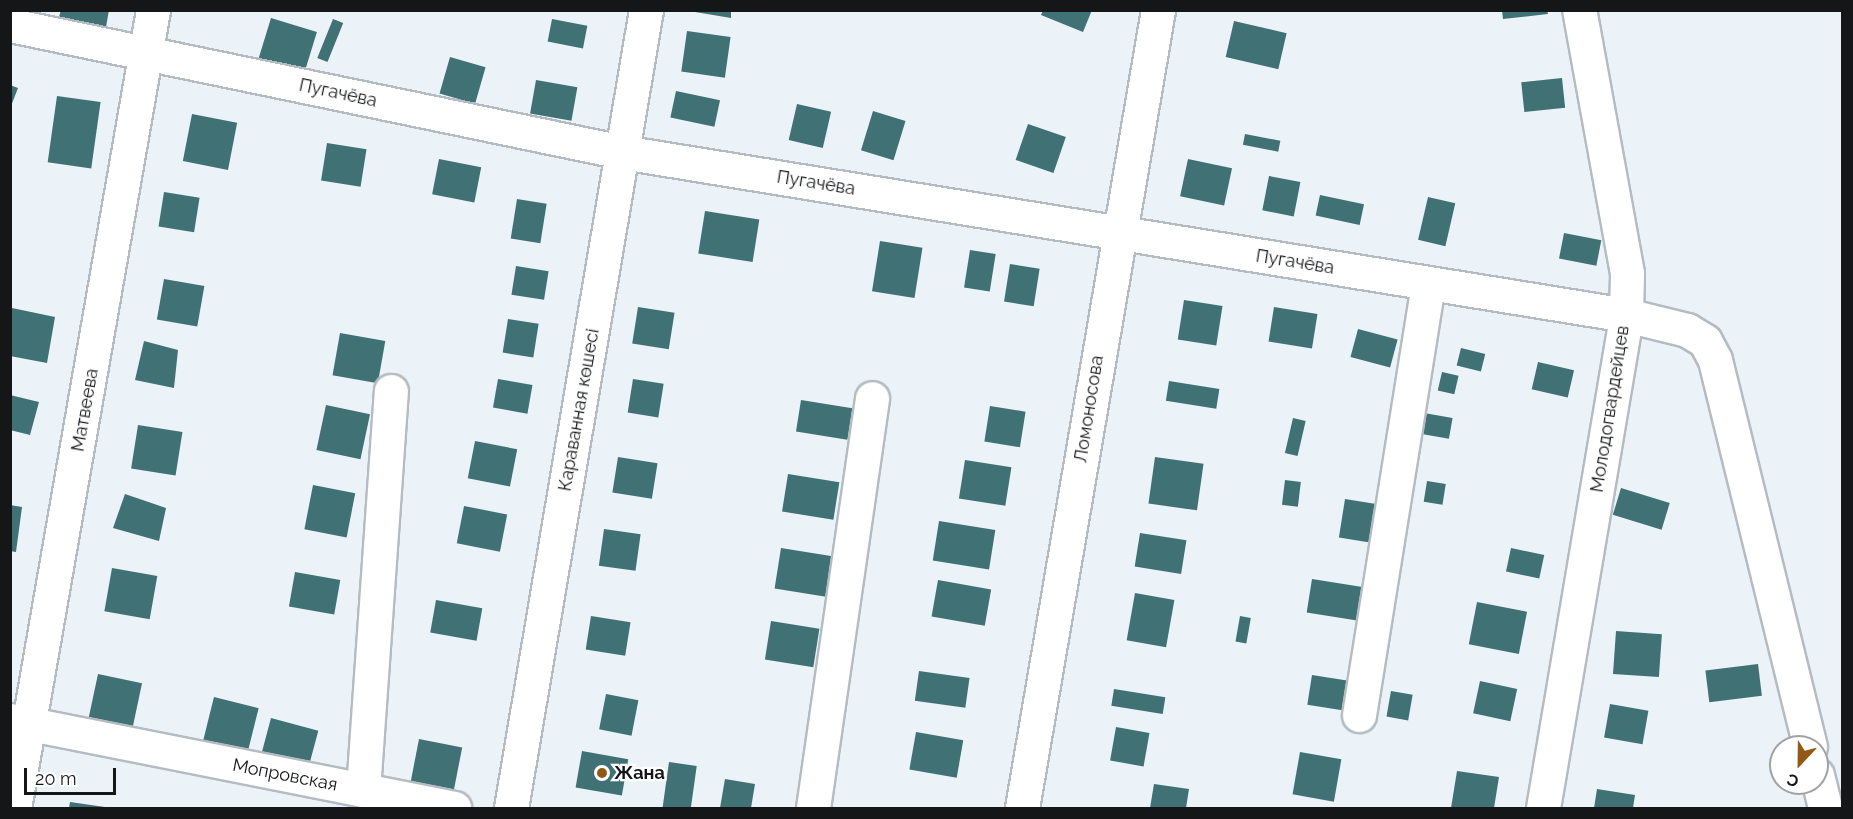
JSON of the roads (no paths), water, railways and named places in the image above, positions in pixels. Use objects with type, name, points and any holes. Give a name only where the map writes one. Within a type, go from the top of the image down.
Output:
[{"type":"street","name":"Матвеева","points":[[14,808],[21,722],[153,10]]},
{"type":"street","name":"Караванная көшесі","points":[[511,808],[646,10]]},
{"type":"street","name":"Ломоносова","points":[[1022,808],[1118,233],[1158,10]]},
{"type":"street","name":"Молодогвардейцев","points":[[1543,808],[1626,315],[1627,273],[1579,10]]},
{"type":"street","name":"Пугачёва","points":[[10,25],[622,152],[1626,315],[1687,330],[1711,350],[1807,735]]},
{"type":"street","points":[[1359,715],[1428,283]]},
{"type":"street","points":[[363,790],[391,391]]},
{"type":"street","points":[[813,808],[872,398]]},
{"type":"street","name":"Мопровская","points":[[21,722],[454,808]]},
{"type":"place","name":"Жана","points":[[602,773]]}]
